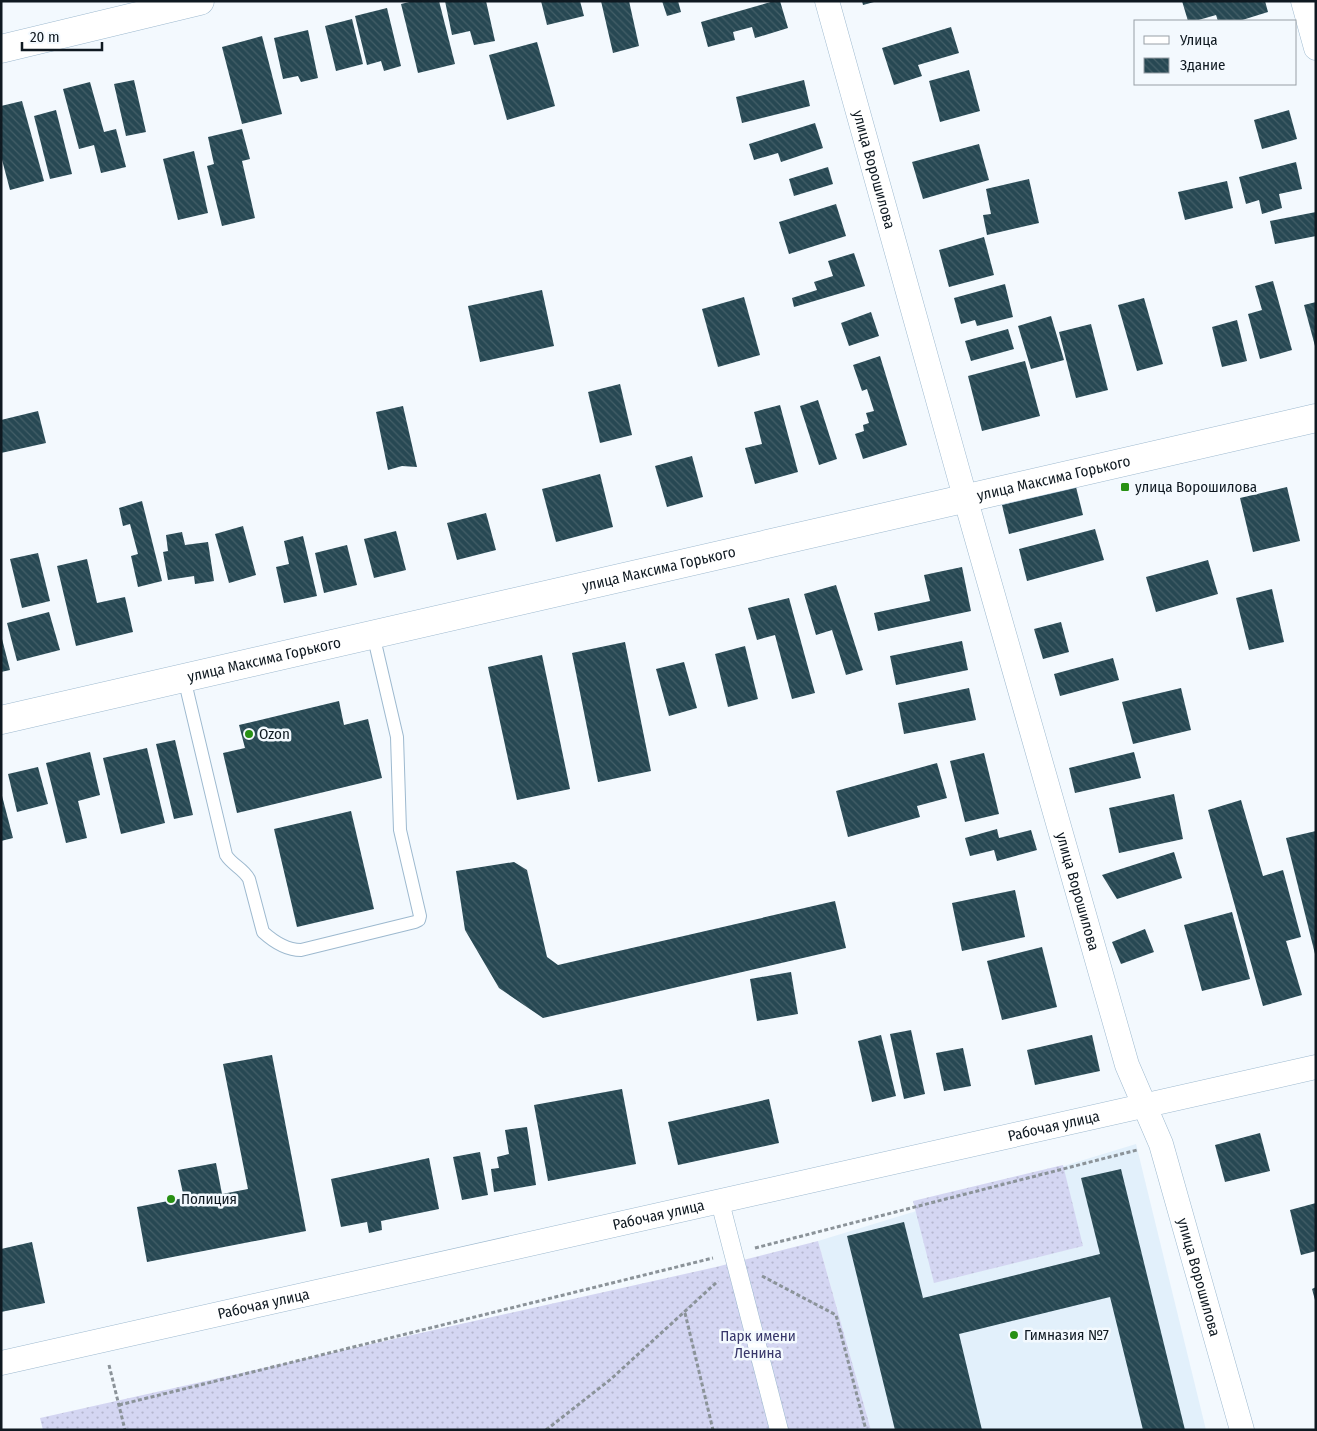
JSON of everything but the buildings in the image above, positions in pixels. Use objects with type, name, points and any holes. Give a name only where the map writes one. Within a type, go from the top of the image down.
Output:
[{"type":"main road","points":[[1,50],[146,8],[200,1]]},
{"type":"main road","name":"улица Максима Горького","points":[[1,720],[965,497],[1316,418]]},
{"type":"street","name":"улица Ворошилова","points":[[827,1],[965,497],[1127,1065],[1161,1144],[1242,1430]]},
{"type":"street","points":[[1304,1],[1316,48]]},
{"type":"street","name":"Рабочая улица","points":[[1,1363],[1316,1067]]},
{"type":"street","points":[[720,1202],[779,1430]]},
{"type":"lane","points":[[184,678],[226,855],[233,864],[246,873],[249,879],[263,932],[285,947],[292,950],[301,950],[415,922],[419,920],[420,916],[400,830],[397,737],[373,634]]},
{"type":"path","points":[[119,1405],[734,1258],[1161,1144]]},
{"type":"path","points":[[546,1430],[611,1379],[685,1312],[719,1280],[734,1258]]},
{"type":"path","points":[[734,1258],[836,1315],[866,1430]]},
{"type":"path","points":[[685,1312],[713,1430]]},
{"type":"path","points":[[103,1340],[125,1430]]},
{"type":"shaded area","name":"Гимназия №7","points":[[1136,1144],[1206,1430],[871,1430],[818,1241]]},
{"type":"green space","points":[[1063,1165],[1083,1246],[934,1283],[913,1201]]},
{"type":"green space","name":"Парк имени Ленина","points":[[818,1241],[871,1430],[43,1430],[40,1418],[716,1267]]},
{"type":"place","name":"улица Ворошилова","points":[[1125,487]]},
{"type":"place","name":"Ozon","points":[[249,734]]},
{"type":"place","name":"Полиция","points":[[171,1199]]},
{"type":"place","name":"Гимназия №7","points":[[1014,1335]]}]
